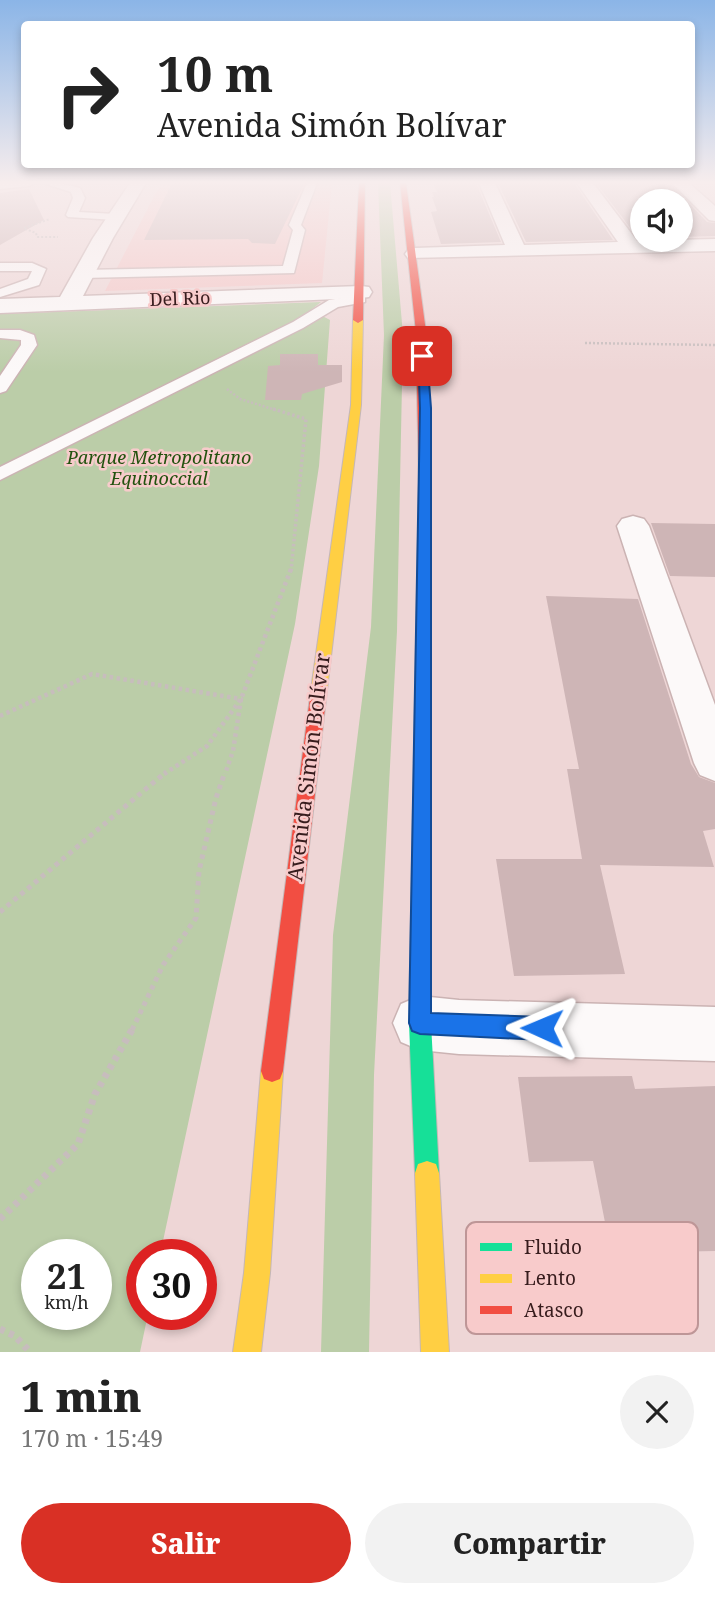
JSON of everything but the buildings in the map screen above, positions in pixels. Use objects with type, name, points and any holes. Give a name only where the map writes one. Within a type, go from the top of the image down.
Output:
[{"type":"highway","name":"Avenida Simón Bolívar","points":[[247,1352],[257,1273],[273,1052],[356,405],[361,246]]},
{"type":"highway","points":[[414,246],[426,408],[420,1023],[435,1352]]},
{"type":"street","points":[[68,303],[99,246]]},
{"type":"street","points":[[515,246],[517,251]]},
{"type":"street","points":[[415,254],[630,247]]},
{"type":"street","name":"Del Rio","points":[[0,306],[360,295]]},
{"type":"street","points":[[633,526],[715,763]]},
{"type":"street","points":[[420,1023],[459,1027],[715,1034]]},
{"type":"lane","points":[[83,274],[289,270],[295,246]]},
{"type":"lane","points":[[0,267],[32,267],[39,270],[34,282],[0,293]]},
{"type":"lane","points":[[0,474],[298,325],[334,303],[360,295]]},
{"type":"lane","points":[[0,334],[20,334],[29,338],[29,345],[0,388]]},
{"type":"path","points":[[585,343],[715,345]]},
{"type":"path","points":[[0,1219],[78,1144],[95,1094],[133,1028],[163,965],[196,918],[199,871],[216,798],[233,751],[241,699],[291,574],[306,419],[240,399],[205,370]]},
{"type":"path","points":[[0,716],[92,674],[241,699]]},
{"type":"path","points":[[0,912],[168,770],[207,747],[241,699]]},
{"type":"path","points":[[0,1329],[15,1336],[30,1352]]},
{"type":"shaded area","points":[[128,246],[326,246],[322,283],[105,291]]},
{"type":"green space","points":[[380,246],[395,246],[403,335],[397,631],[374,1075],[369,1352],[321,1352],[333,935],[371,627],[384,335]]},
{"type":"green space","name":"Parque Metropolitano Equinoccial","points":[[321,302],[311,310],[330,320],[319,466],[295,624],[163,1239],[126,1239],[126,1330],[145,1330],[140,1352],[0,1352],[0,314]]},
{"type":"traffic: fast","points":[[425,483],[420,1023],[427,1173]]},
{"type":"traffic: slow","points":[[319,690],[356,405],[358,320]]},
{"type":"traffic: slow","points":[[247,1352],[257,1273],[272,1071]]},
{"type":"traffic: slow","points":[[427,1173],[435,1352]]},
{"type":"traffic: jam","points":[[358,320],[360,246]]},
{"type":"traffic: jam","points":[[412,246],[421,332],[425,483]]},
{"type":"traffic: jam","points":[[272,1071],[319,690]]},
{"type":"route","points":[[422,356],[426,408],[420,1023],[459,1027],[542,1028]]}]
